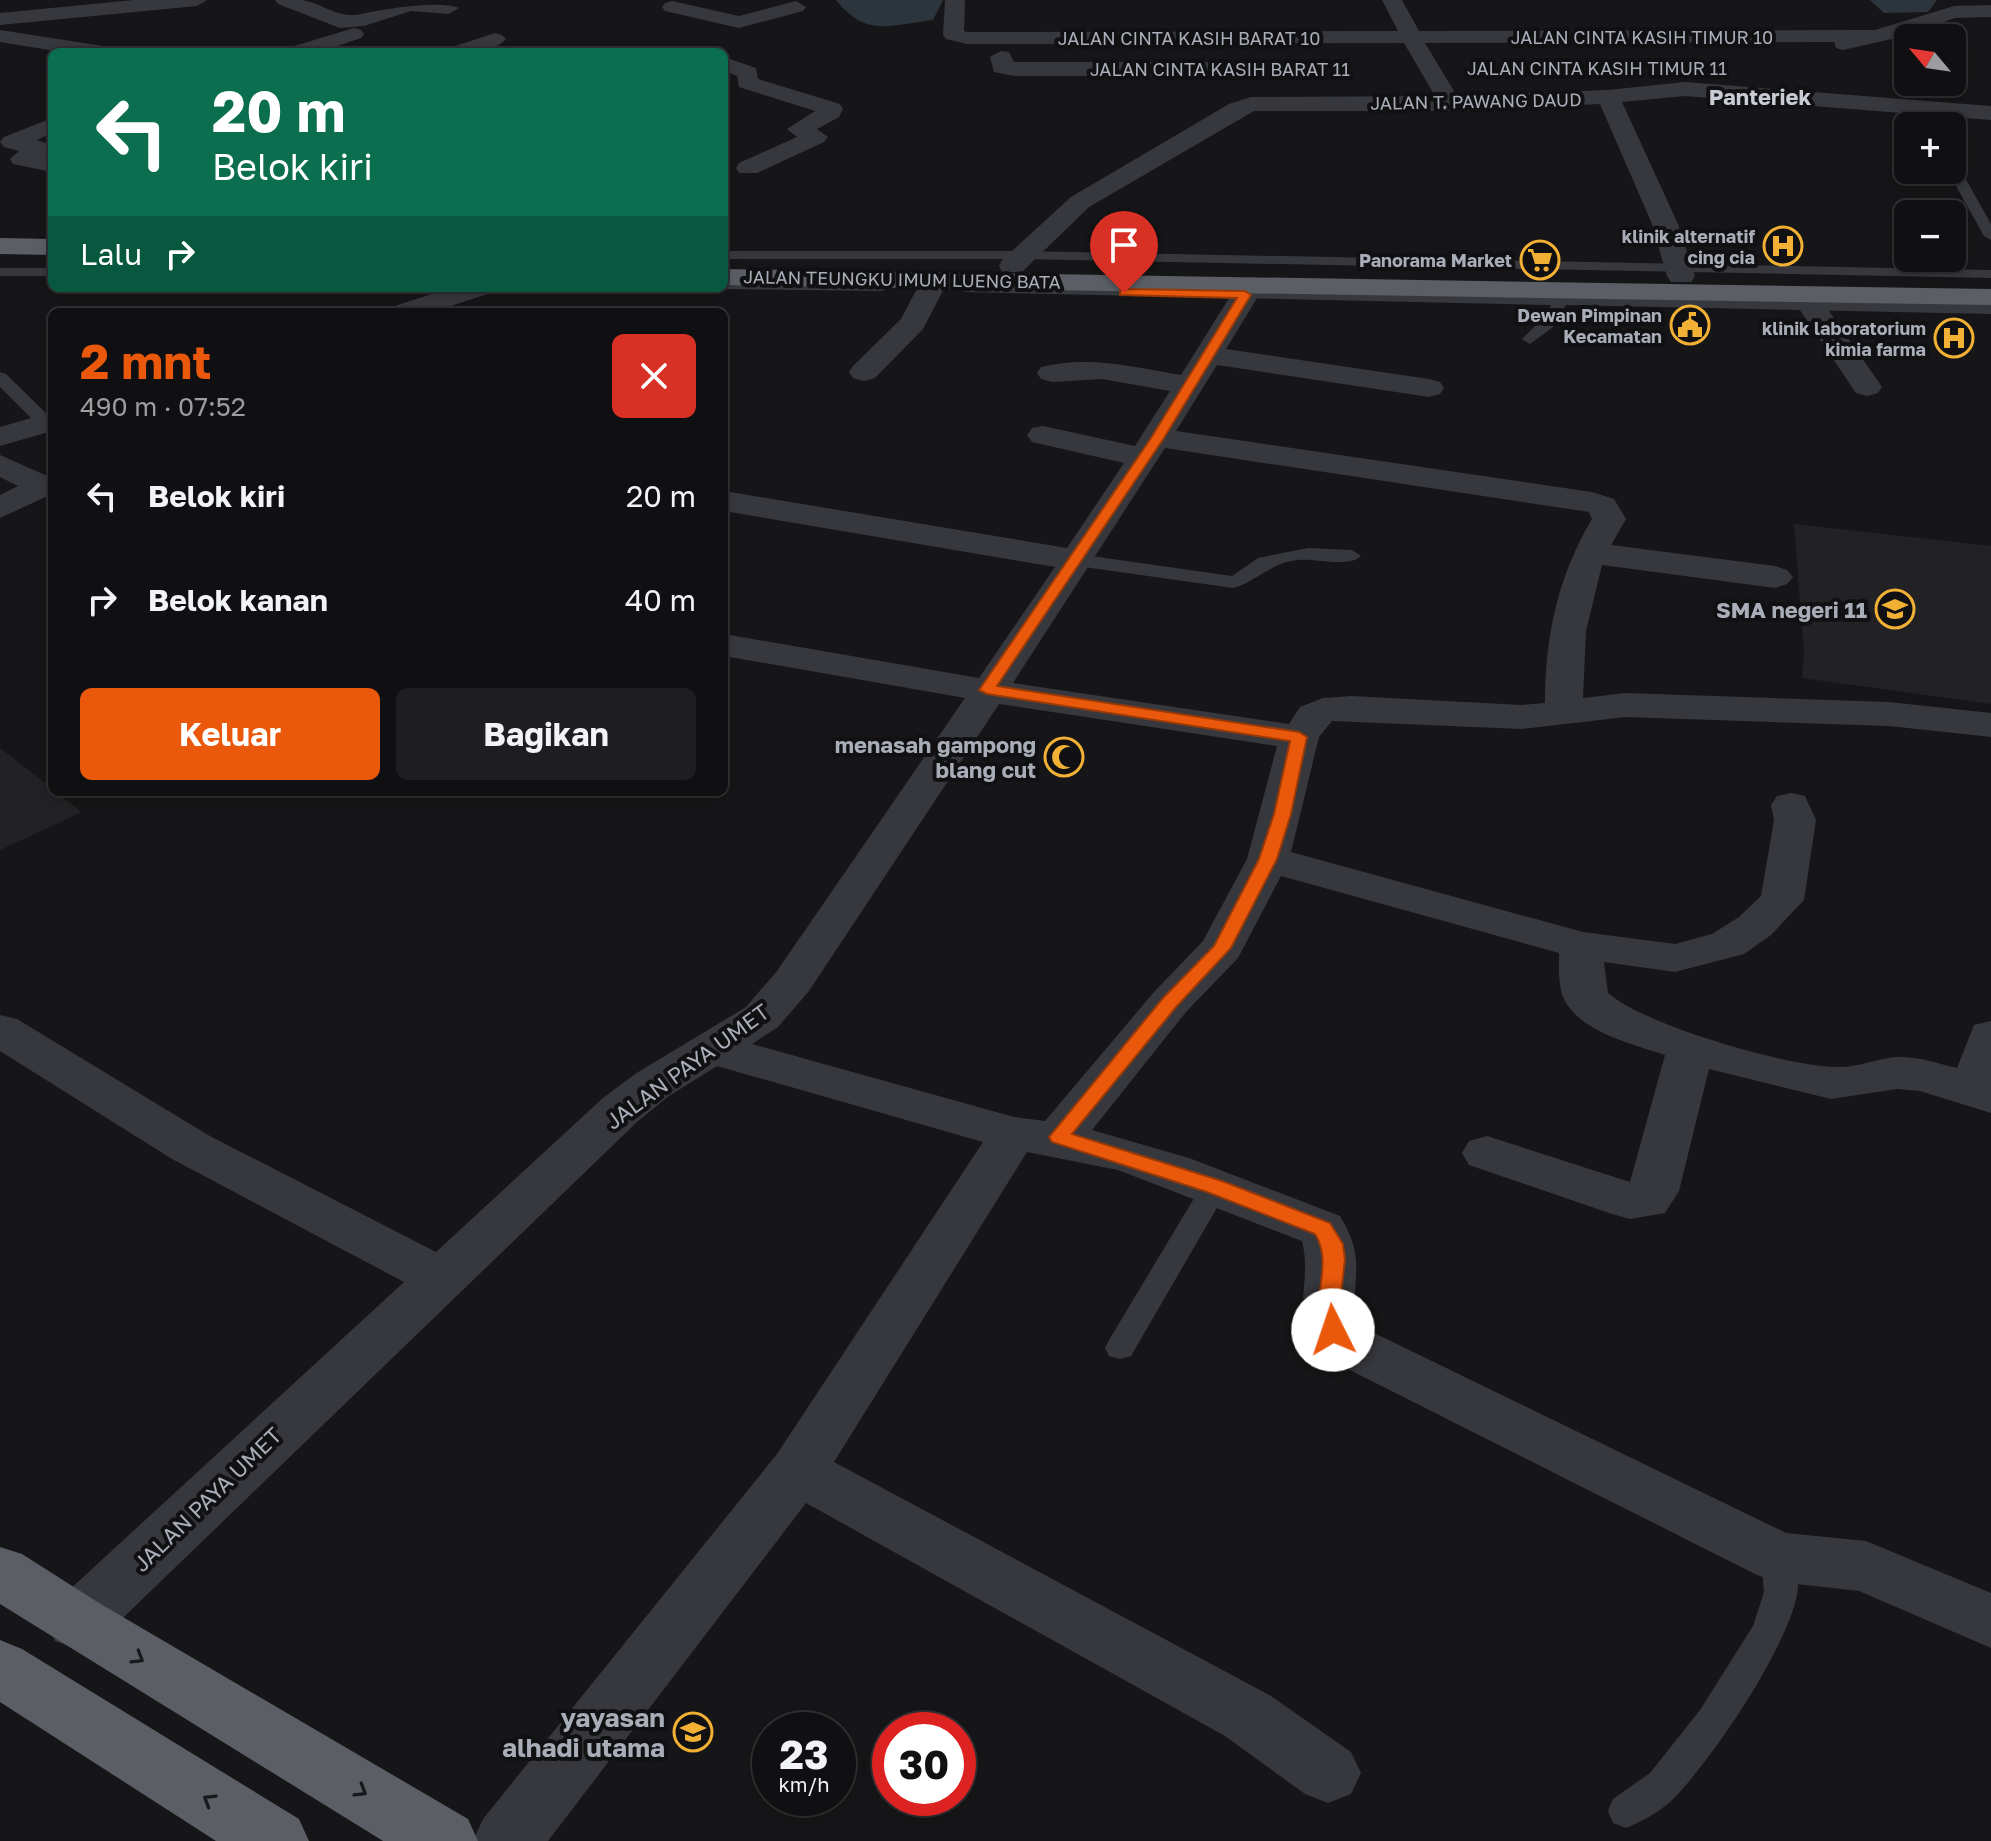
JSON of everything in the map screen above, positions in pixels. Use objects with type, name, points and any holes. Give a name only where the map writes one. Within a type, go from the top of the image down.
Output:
[{"type":"highway","points":[[0,246],[48,246]]},
{"type":"highway","points":[[0,263],[48,246]]},
{"type":"highway","name":"JALAN TEUNGKU IMUM LUENG BATA","points":[[728,277],[1017,260],[1491,276],[1679,271],[1991,281]]},
{"type":"highway","name":"JALAN TEUNGKU IMUM LUENG BATA","points":[[728,265],[771,272],[933,283],[1807,299],[1991,297]]},
{"type":"highway","points":[[0,1572],[77,1622],[444,1841]]},
{"type":"highway","points":[[4,1677],[275,1841]]},
{"type":"street","points":[[0,19],[197,0]]},
{"type":"street","points":[[285,0],[340,22],[364,20],[410,5],[449,8]]},
{"type":"street","points":[[647,0],[672,7],[724,44],[796,7]]},
{"type":"street","points":[[672,7],[696,0]]},
{"type":"street","points":[[1398,4],[1422,38],[1459,103]]},
{"type":"street","name":"JALAN CINTA KASIH BARAT 10","points":[[960,6],[953,35],[967,38],[1422,38]]},
{"type":"street","points":[[1936,24],[1956,10],[1991,11]]},
{"type":"street","points":[[311,48],[354,34]]},
{"type":"street","points":[[1792,58],[1873,36],[1894,34]]},
{"type":"street","points":[[0,36],[77,48]]},
{"type":"street","name":"JALAN CINTA KASIH TIMUR 10","points":[[1422,38],[1873,36]]},
{"type":"street","points":[[471,48],[495,39]]},
{"type":"street","points":[[728,49],[748,72],[747,82],[832,109],[799,129],[816,137],[728,178]]},
{"type":"street","name":"JALAN CINTA KASIH BARAT 11","points":[[1001,57],[1002,67],[1014,69],[1284,69]]},
{"type":"street","points":[[1396,68],[1438,68]]},
{"type":"street","points":[[1689,75],[1730,73]]},
{"type":"street","name":"JALAN T. PAWANG DAUD","points":[[1017,260],[1080,202],[1237,109],[1251,104],[1459,103],[1608,97],[1689,75],[1947,110],[1991,113]]},
{"type":"street","points":[[1149,90],[1172,91]]},
{"type":"street","points":[[1947,110],[1948,96]]},
{"type":"street","points":[[1215,97],[1251,104]]},
{"type":"street","points":[[1608,97],[1665,224],[1679,271]]},
{"type":"street","points":[[48,126],[12,142],[42,148],[22,159],[48,164]]},
{"type":"street","points":[[25,135],[48,135]]},
{"type":"street","points":[[728,160],[746,164],[748,168]]},
{"type":"street","points":[[864,372],[913,323],[933,283]]},
{"type":"street","name":"JALAN PAYA UMET","points":[[77,1622],[620,1110],[709,1048],[762,1017],[793,981],[1077,560],[1151,448],[1248,290]]},
{"type":"street","points":[[417,308],[465,292]]},
{"type":"street","points":[[1807,299],[1867,387]]},
{"type":"street","points":[[1052,373],[1199,370],[1429,388]]},
{"type":"street","points":[[0,437],[48,422]]},
{"type":"street","points":[[1043,435],[1592,502],[1602,506],[1609,519],[1589,553],[1574,592],[1563,679],[1564,712]]},
{"type":"street","points":[[0,465],[43,486],[0,508]]},
{"type":"street","points":[[728,502],[1077,560]]},
{"type":"street","points":[[1589,553],[1775,577]]},
{"type":"street","points":[[728,646],[794,660],[1299,737]]},
{"type":"street","points":[[507,1841],[798,1470],[1036,1136],[1222,948],[1268,859],[1282,814],[1299,737],[1314,715],[1336,708],[1521,717],[1626,705],[1889,714],[1991,725]]},
{"type":"street","points":[[1268,859],[1581,945],[1675,958],[1728,944],[1755,926],[1782,900],[1795,820],[1791,805]]},
{"type":"street","points":[[1581,945],[1584,989],[1593,1007],[1691,1047],[1804,1080],[1834,1084],[1913,1073],[1983,1094],[1991,1036]]},
{"type":"street","points":[[0,1030],[190,1147],[440,1277]]},
{"type":"street","points":[[1487,1153],[1630,1201],[1647,1200],[1653,1191],[1691,1047]]},
{"type":"street","points":[[709,1048],[1215,1187],[1322,1229],[1332,1244],[1334,1259],[1328,1313],[1333,1330],[1347,1344],[1778,1557],[1866,1566],[1991,1621]]},
{"type":"street","points":[[798,1470],[1248,1716],[1328,1773]]},
{"type":"lane","points":[[1962,184],[1991,236]]},
{"type":"lane","points":[[728,255],[1017,260]]},
{"type":"lane","points":[[1679,271],[1991,274]]},
{"type":"lane","points":[[0,272],[48,272]]},
{"type":"lane","points":[[728,286],[933,283]]},
{"type":"lane","points":[[1530,339],[1554,317],[1560,295]]},
{"type":"lane","points":[[1807,299],[1991,309]]},
{"type":"lane","points":[[0,377],[48,421]]},
{"type":"lane","points":[[1077,560],[1233,582],[1241,580],[1263,563],[1286,556],[1352,556]]},
{"type":"lane","points":[[1120,1348],[1215,1187]]},
{"type":"lane","points":[[1626,1811],[1636,1801],[1653,1795],[1672,1774],[1713,1721],[1769,1631],[1781,1592],[1778,1557]]},
{"type":"shaded area","points":[[836,0],[943,0],[933,20],[880,26],[858,20]]},
{"type":"shaded area","points":[[1870,0],[1937,0],[1928,12],[1884,13]]},
{"type":"shaded area","name":"SMA negeri 11","points":[[1794,524],[1991,546],[1991,704],[1802,678],[1804,652]]},
{"type":"shaded area","points":[[0,748],[48,785],[48,796],[61,796],[82,812],[0,850]]},
{"type":"place","name":"klinik alternatif cing cia","points":[[1783,246]]},
{"type":"place","name":"Panorama Market","points":[[1540,260]]},
{"type":"place","name":"Dewan Pimpinan Kecamatan","points":[[1690,325]]},
{"type":"place","name":"klinik laboratorium kimia farma","points":[[1954,338]]},
{"type":"place","name":"SMA negeri 11","points":[[1895,609]]},
{"type":"place","name":"menasah gampong blang cut","points":[[1064,757]]},
{"type":"place","name":"yayasan alhadi utama","points":[[693,1732]]},
{"type":"district","name":"Panteriek","points":[[1760,96]]},
{"type":"route","points":[[1124,293],[1245,295],[1158,438],[987,690],[1299,737],[1282,814],[1268,859],[1222,948],[1170,1002],[1059,1137],[1215,1187],[1322,1229],[1332,1244],[1334,1259],[1328,1313],[1333,1330]]}]
